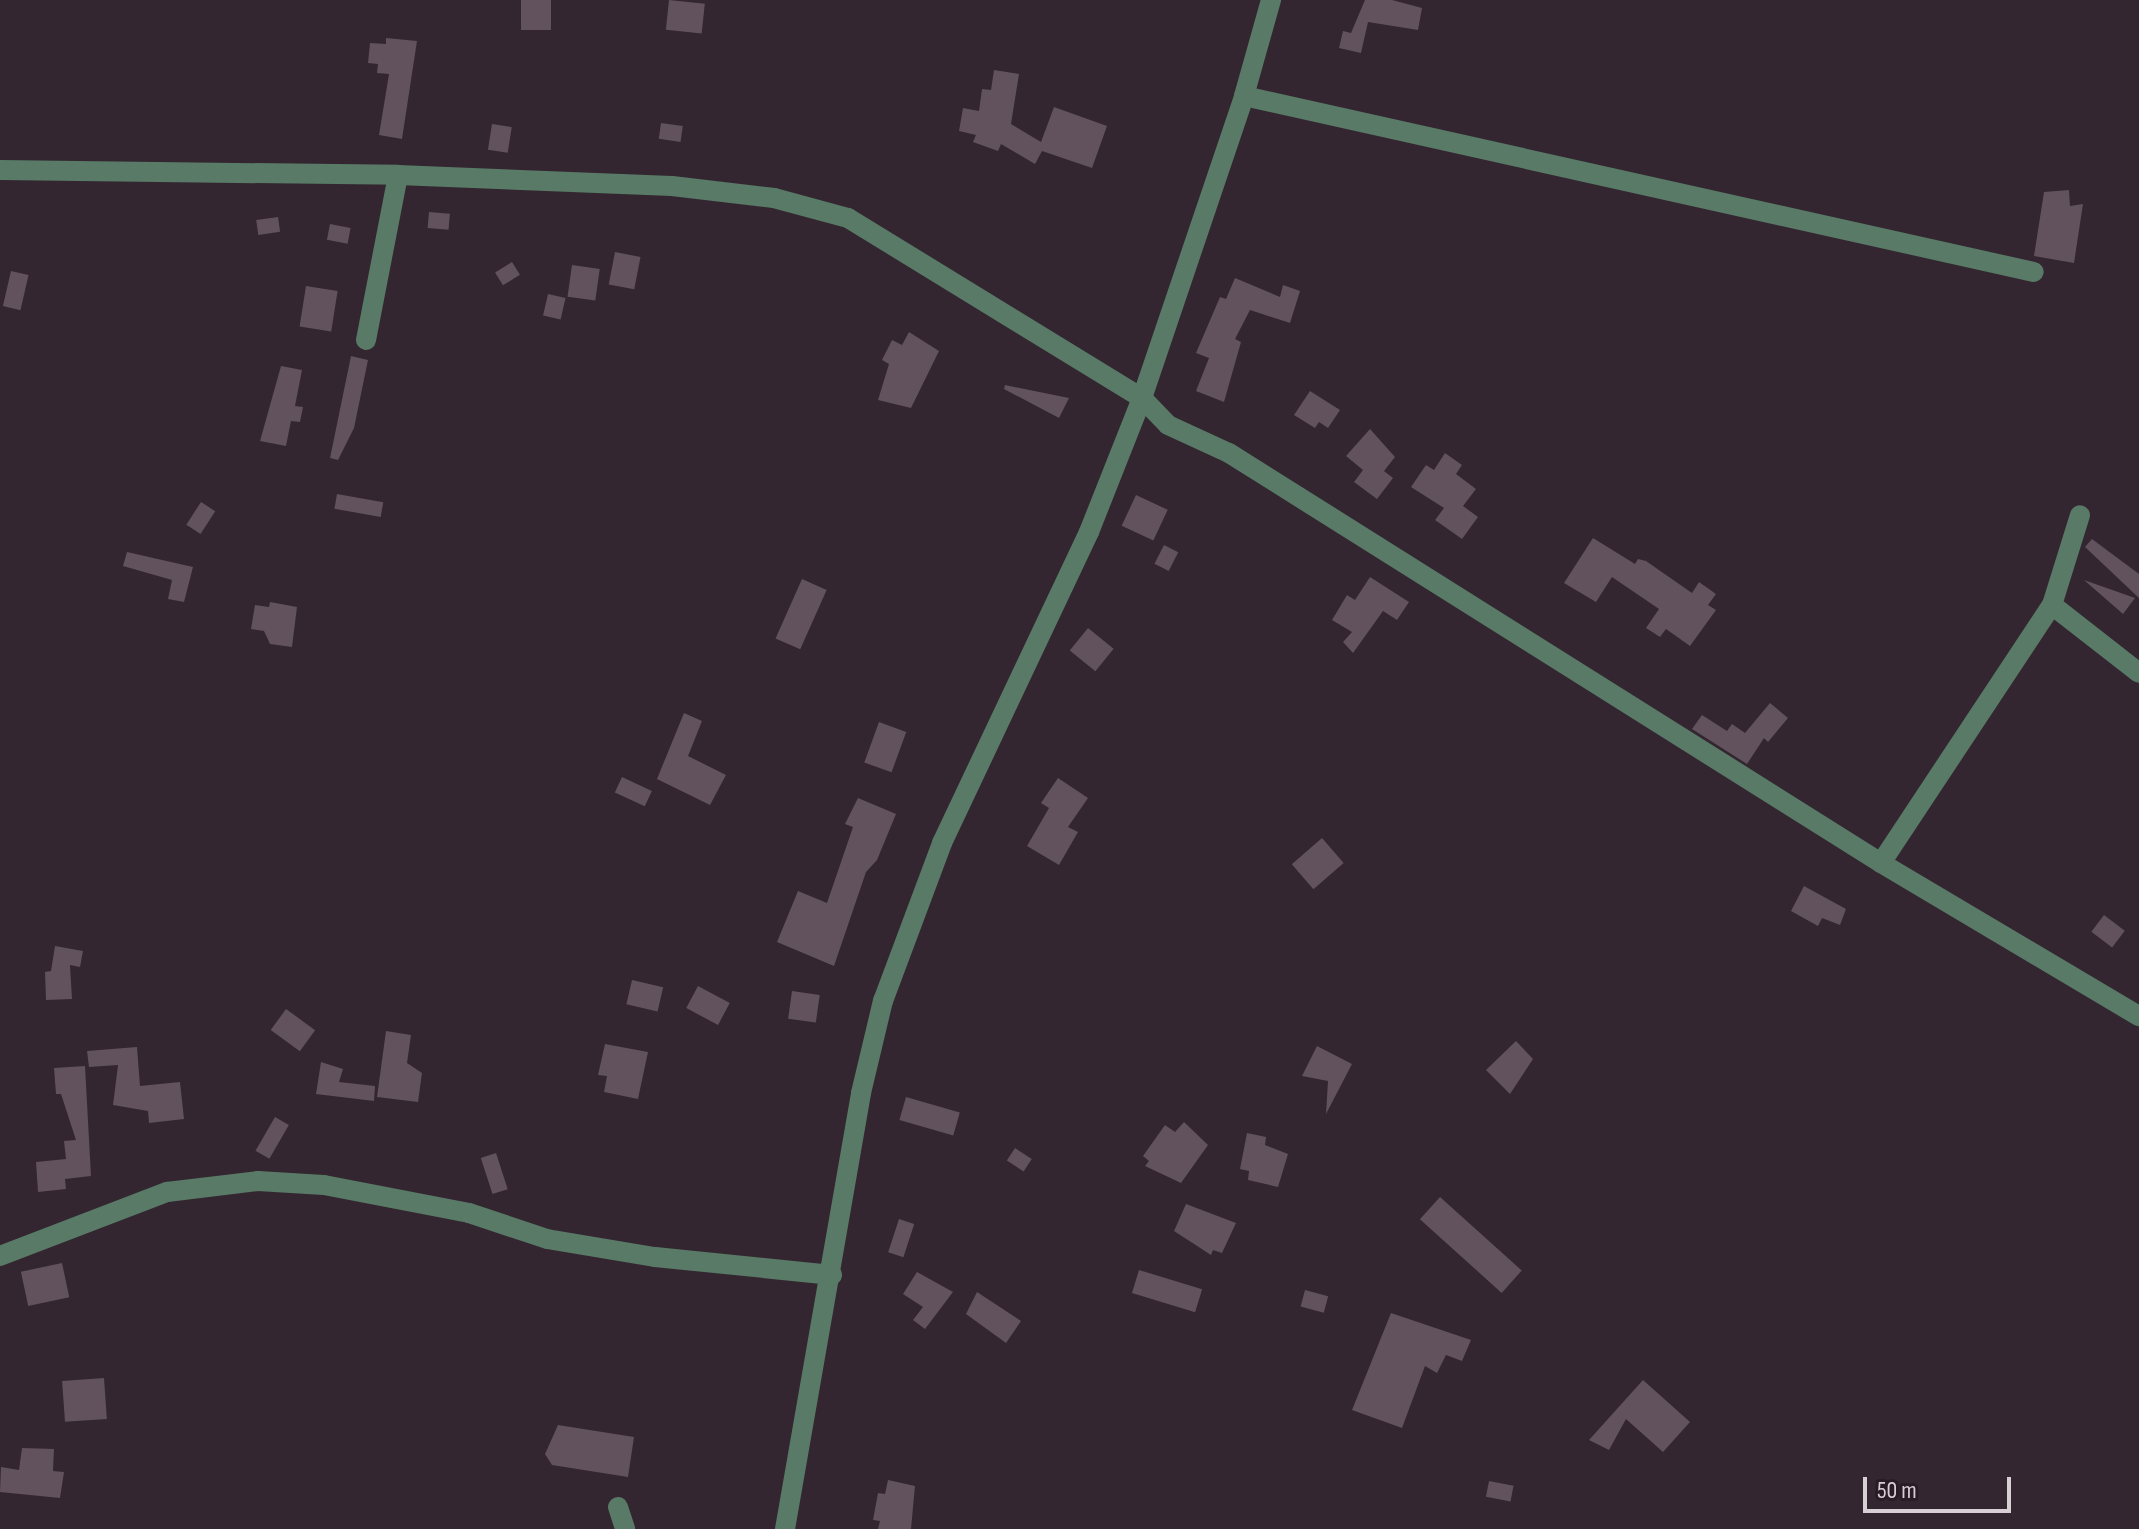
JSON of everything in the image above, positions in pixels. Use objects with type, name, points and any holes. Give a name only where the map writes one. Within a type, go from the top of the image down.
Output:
[{"type":"street","points":[[785,1529],[832,1275],[861,1093],[909,923],[970,780],[1089,532],[1142,398],[1244,96],[1271,0]]},
{"type":"street","points":[[1244,96],[2034,272]]},
{"type":"street","points":[[0,170],[398,175],[706,189],[812,206],[848,218],[932,266],[1142,398],[1168,425],[1229,453],[1881,863],[2139,1016]]},
{"type":"street","points":[[366,340],[398,175]]},
{"type":"street","points":[[1881,863],[2052,605],[2080,515]]},
{"type":"street","points":[[2052,605],[2139,673]]},
{"type":"street","points":[[0,1256],[167,1192],[258,1181],[338,1188],[469,1213],[547,1239],[655,1257],[832,1275]]},
{"type":"street","points":[[618,1507],[625,1529]]},
{"type":"building","points":[[521,0],[551,0],[551,30],[521,30]]},
{"type":"building","points":[[669,0],[705,4],[702,34],[666,30]]},
{"type":"building","points":[[1365,0],[1392,0],[1422,8],[1418,30],[1368,22],[1361,53],[1339,48],[1343,31],[1351,33]]},
{"type":"building","points":[[386,38],[417,41],[402,139],[379,135],[389,74],[377,73],[378,64],[368,63],[370,43],[386,44]]},
{"type":"building","points":[[994,70],[1019,74],[1011,124],[1041,142],[1054,107],[1107,126],[1092,168],[1042,151],[1035,164],[1001,144],[998,151],[973,142],[976,135],[959,131],[963,108],[979,111],[982,89],[991,90]]},
{"type":"building","points":[[661,123],[683,126],[681,142],[659,139]]},
{"type":"building","points":[[492,124],[512,127],[508,153],[488,150]]},
{"type":"building","points":[[2069,190],[2070,206],[2083,204],[2074,263],[2034,256],[2044,192]]},
{"type":"building","points":[[429,212],[450,214],[449,230],[428,228]]},
{"type":"building","points":[[278,217],[280,232],[258,235],[256,220]]},
{"type":"building","points":[[330,224],[351,228],[348,244],[327,240]]},
{"type":"building","points":[[615,252],[641,257],[634,289],[609,284]]},
{"type":"building","points":[[512,262],[520,275],[503,285],[495,273]]},
{"type":"building","points":[[572,265],[600,269],[595,301],[568,297]]},
{"type":"building","points":[[11,271],[29,275],[20,310],[3,306]]},
{"type":"building","points":[[1235,278],[1280,297],[1283,285],[1300,291],[1290,323],[1250,310],[1235,339],[1241,342],[1224,402],[1196,391],[1209,358],[1196,353],[1220,297],[1226,299]]},
{"type":"building","points":[[306,286],[338,291],[331,332],[300,326]]},
{"type":"building","points":[[548,294],[566,298],[561,319],[543,315]]},
{"type":"building","points":[[909,332],[939,351],[911,408],[878,400],[889,364],[882,360],[892,340],[902,345]]},
{"type":"building","points":[[351,356],[368,360],[354,428],[338,460],[330,458]]},
{"type":"building","points":[[281,366],[302,370],[295,406],[303,407],[300,422],[291,421],[286,446],[260,441]]},
{"type":"building","points":[[1005,385],[1069,398],[1059,418],[1004,389]]},
{"type":"building","points":[[1310,391],[1340,410],[1328,428],[1319,422],[1315,428],[1294,415]]},
{"type":"building","points":[[1370,429],[1395,457],[1384,471],[1393,478],[1377,499],[1354,482],[1363,470],[1346,456]]},
{"type":"building","points":[[1445,453],[1462,465],[1456,474],[1476,489],[1463,506],[1478,517],[1462,539],[1435,520],[1444,508],[1411,487],[1426,465],[1434,470]]},
{"type":"building","points":[[337,494],[383,502],[381,517],[334,509]]},
{"type":"building","points":[[1136,495],[1168,510],[1153,541],[1122,526]]},
{"type":"building","points":[[201,502],[215,511],[201,534],[186,525]]},
{"type":"building","points":[[1593,538],[1635,564],[1638,559],[1646,561],[1692,593],[1699,582],[1716,594],[1708,605],[1716,610],[1690,646],[1666,629],[1660,637],[1646,628],[1659,609],[1612,577],[1596,602],[1564,583]]},
{"type":"building","points":[[2092,539],[2139,574],[2139,598],[2085,547]]},
{"type":"building","points":[[1164,545],[1178,552],[1169,571],[1154,564]]},
{"type":"building","points":[[127,552],[193,567],[184,602],[168,599],[172,580],[123,566]]},
{"type":"building","points":[[1370,577],[1409,602],[1397,620],[1383,611],[1353,653],[1343,642],[1352,632],[1332,620],[1347,595],[1355,600]]},
{"type":"building","points":[[802,579],[827,590],[800,649],[776,638]]},
{"type":"building","points":[[2084,580],[2135,598],[2123,614]]},
{"type":"building","points":[[270,602],[297,607],[292,647],[270,644],[264,631],[251,629],[255,605],[269,607]]},
{"type":"building","points":[[1088,628],[1114,649],[1095,671],[1070,651]]},
{"type":"building","points":[[1770,703],[1788,718],[1768,742],[1764,738],[1747,764],[1692,729],[1702,715],[1727,731],[1732,724],[1745,733]]},
{"type":"building","points":[[684,713],[702,721],[688,756],[726,775],[710,805],[657,779]]},
{"type":"building","points":[[879,722],[906,732],[892,772],[864,762]]},
{"type":"building","points":[[622,777],[652,791],[645,806],[615,792]]},
{"type":"building","points":[[1058,778],[1088,798],[1068,827],[1078,832],[1059,865],[1027,846],[1049,808],[1041,803]]},
{"type":"building","points":[[858,798],[896,814],[877,860],[866,872],[834,966],[777,942],[798,891],[827,903],[853,827],[845,824]]},
{"type":"building","points":[[1322,838],[1344,863],[1313,889],[1292,864]]},
{"type":"building","points":[[1804,886],[1846,909],[1840,925],[1822,918],[1818,926],[1791,911]]},
{"type":"building","points":[[2104,915],[2125,931],[2112,947],[2091,932]]},
{"type":"building","points":[[55,946],[83,951],[80,967],[70,965],[72,999],[46,1000],[45,972],[51,971]]},
{"type":"building","points":[[632,980],[663,987],[658,1012],[626,1004]]},
{"type":"building","points":[[698,986],[730,1003],[718,1025],[686,1008]]},
{"type":"building","points":[[792,991],[820,995],[816,1023],[788,1019]]},
{"type":"building","points":[[286,1009],[315,1030],[300,1051],[271,1030]]},
{"type":"building","points":[[386,1031],[411,1035],[407,1063],[422,1073],[418,1102],[377,1097]]},
{"type":"building","points":[[1516,1041],[1533,1059],[1510,1094],[1486,1070]]},
{"type":"building","points":[[605,1044],[648,1052],[638,1099],[604,1092],[607,1076],[598,1075]]},
{"type":"building","points":[[1317,1046],[1352,1064],[1326,1114],[1328,1081],[1302,1076]]},
{"type":"building","points":[[137,1047],[140,1086],[180,1082],[184,1119],[149,1123],[148,1111],[113,1105],[118,1065],[89,1067],[87,1051]]},
{"type":"building","points":[[321,1062],[343,1069],[339,1082],[375,1086],[374,1101],[316,1094]]},
{"type":"building","points":[[85,1066],[91,1176],[65,1179],[66,1189],[38,1192],[36,1162],[66,1159],[64,1141],[76,1140],[61,1094],[56,1094],[54,1068]]},
{"type":"building","points":[[906,1097],[960,1112],[953,1136],[899,1120]]},
{"type":"building","points":[[275,1117],[289,1125],[269,1159],[256,1151]]},
{"type":"building","points":[[1184,1122],[1208,1145],[1181,1183],[1145,1166],[1149,1161],[1143,1156],[1165,1125],[1175,1132]]},
{"type":"building","points":[[1247,1133],[1266,1137],[1265,1145],[1288,1154],[1278,1187],[1248,1180],[1249,1171],[1240,1169]]},
{"type":"building","points":[[1015,1148],[1032,1159],[1024,1171],[1007,1161]]},
{"type":"building","points":[[496,1153],[508,1189],[493,1194],[481,1158]]},
{"type":"building","points":[[1440,1197],[1522,1271],[1502,1293],[1420,1219]]},
{"type":"building","points":[[1186,1204],[1236,1223],[1222,1253],[1213,1250],[1211,1255],[1174,1231]]},
{"type":"building","points":[[899,1219],[914,1224],[903,1257],[888,1252]]},
{"type":"building","points":[[62,1263],[69,1297],[28,1306],[21,1272]]},
{"type":"building","points":[[1139,1270],[1202,1289],[1195,1312],[1132,1293]]},
{"type":"building","points":[[917,1272],[953,1292],[925,1329],[913,1320],[923,1307],[903,1294]]},
{"type":"building","points":[[1305,1290],[1328,1296],[1324,1313],[1301,1306]]},
{"type":"building","points":[[977,1292],[1021,1321],[1006,1343],[966,1314]]},
{"type":"building","points":[[1391,1313],[1471,1340],[1462,1361],[1446,1355],[1437,1373],[1425,1366],[1402,1428],[1352,1410]]},
{"type":"building","points":[[104,1378],[107,1419],[65,1422],[62,1381]]},
{"type":"building","points":[[1643,1380],[1690,1422],[1663,1452],[1626,1419],[1609,1450],[1589,1440]]},
{"type":"building","points":[[558,1425],[634,1437],[628,1477],[552,1465],[545,1454]]},
{"type":"building","points":[[22,1448],[54,1449],[53,1471],[64,1472],[60,1498],[0,1492],[1,1467],[19,1470]]},
{"type":"building","points":[[888,1480],[915,1486],[911,1529],[878,1529],[880,1521],[873,1520],[878,1493],[885,1494]]},
{"type":"building","points":[[1489,1481],[1514,1486],[1510,1501],[1486,1497]]}]
